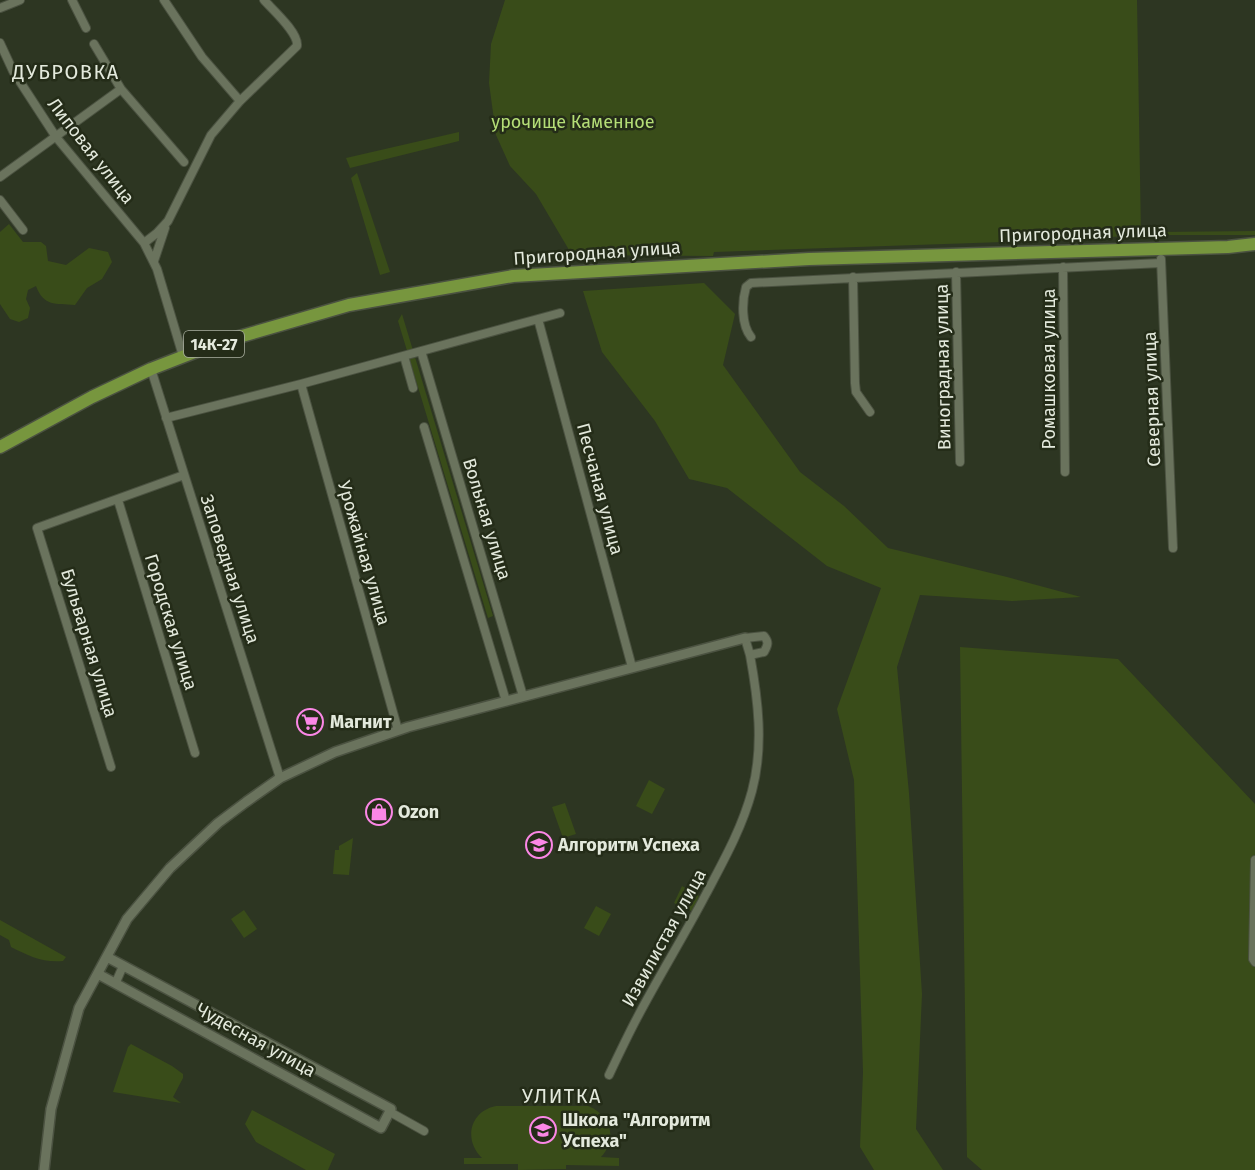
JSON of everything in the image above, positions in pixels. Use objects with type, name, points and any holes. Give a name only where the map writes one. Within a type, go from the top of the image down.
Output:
[{"type":"main road","name":"Пригородная улица","points":[[0,447],[92,397],[183,356],[270,326],[340,307],[456,285],[513,276],[809,259],[1255,247]]},
{"type":"street","points":[[0,8],[20,0]]},
{"type":"street","points":[[72,0],[86,28]]},
{"type":"street","points":[[164,0],[202,57],[240,101]]},
{"type":"street","points":[[154,261],[168,221],[211,135],[240,101],[297,46],[297,38],[264,0]]},
{"type":"street","name":"Липовая улица","points":[[0,43],[13,71],[56,137],[86,175],[130,223],[144,243],[154,261],[183,356]]},
{"type":"street","points":[[94,44],[121,89],[184,162]]},
{"type":"street","points":[[0,177],[121,89]]},
{"type":"street","points":[[0,200],[23,230]]},
{"type":"street","points":[[144,243],[168,221]]},
{"type":"street","name":"Северная улица","points":[[1160,249],[1173,548]]},
{"type":"street","name":"Пригородная улица","points":[[751,336],[746,330],[743,297],[746,287],[760,281],[1161,263]]},
{"type":"street","name":"Ромашковая улица","points":[[1064,267],[1065,471]]},
{"type":"street","name":"Виноградная улица","points":[[956,272],[960,462]]},
{"type":"street","points":[[853,277],[856,392],[870,412]]},
{"type":"street","points":[[166,418],[301,384],[560,313]]},
{"type":"street","name":"Песчаная улица","points":[[538,319],[632,667]]},
{"type":"street","name":"Вольная улица","points":[[421,351],[524,696]]},
{"type":"street","points":[[404,356],[413,388]]},
{"type":"street","name":"Заповедная улица","points":[[151,369],[280,778]]},
{"type":"street","name":"Урожайная улица","points":[[301,384],[398,730]]},
{"type":"street","name":"Вольная улица","points":[[424,427],[506,701]]},
{"type":"street","points":[[118,500],[184,476]]},
{"type":"street","name":"Бульварная улица","points":[[111,767],[37,528],[118,500]]},
{"type":"street","name":"Городская улица","points":[[118,500],[195,753]]},
{"type":"street","points":[[44,1170],[51,1108],[79,1008],[128,920],[170,868],[218,823],[280,778],[335,752],[398,730],[632,667],[745,638],[764,636],[768,640],[768,646],[764,652],[750,655]]},
{"type":"street","name":"Извилистая улица","points":[[609,1075],[740,828],[753,789],[757,763],[757,695],[745,638]]},
{"type":"street","points":[[1255,860],[1253,959],[1255,962]]},
{"type":"street","name":"Чудесная улица","points":[[107,957],[366,1095],[424,1131]]},
{"type":"street","points":[[116,982],[123,966]]},
{"type":"street","name":"Чудесная улица","points":[[98,974],[381,1128],[390,1112]]},
{"type":"green space","name":"урочище Каменное","points":[[505,0],[1137,0],[1141,235],[1050,241],[1026,238],[1003,242],[714,252],[713,256],[572,255],[536,194],[510,166],[496,135],[489,83],[491,44]]},
{"type":"green space","points":[[459,132],[459,141],[350,168],[346,158]]},
{"type":"green space","points":[[357,173],[390,272],[380,275],[351,178]]},
{"type":"green space","points":[[9,224],[23,242],[41,242],[46,246],[48,261],[66,265],[89,248],[108,252],[112,262],[102,279],[87,288],[75,305],[51,303],[43,298],[36,286],[28,290],[26,299],[30,308],[28,318],[19,322],[10,319],[0,304],[0,232]]},
{"type":"green space","points":[[1153,228],[1157,228],[1158,232],[1255,231],[1255,235],[1157,235],[1153,232]]},
{"type":"green space","points":[[704,283],[735,314],[723,365],[800,472],[844,506],[888,548],[1081,597],[1012,601],[920,595],[897,667],[909,793],[922,994],[916,1129],[943,1170],[874,1170],[860,1147],[863,1072],[854,780],[837,709],[881,588],[827,566],[727,488],[689,479],[655,421],[602,352],[583,291]]},
{"type":"green space","points":[[402,314],[493,616],[488,618],[398,321]]},
{"type":"green space","points":[[960,647],[1118,659],[1255,804],[1255,1170],[982,1170],[967,1157]]},
{"type":"green space","points":[[649,780],[665,789],[652,814],[636,806]]},
{"type":"green space","points":[[565,803],[576,834],[563,838],[552,807]]},
{"type":"green space","points":[[353,838],[349,875],[333,874],[335,850],[339,850],[339,846]]},
{"type":"green space","points":[[682,886],[699,896],[693,911],[674,903]]},
{"type":"green space","points":[[596,906],[611,914],[599,936],[584,928]]},
{"type":"green space","points":[[244,910],[257,929],[244,938],[231,919]]},
{"type":"green space","points":[[0,920],[66,957],[63,961],[43,960],[11,947],[9,940],[0,935]]},
{"type":"green space","points":[[131,1044],[183,1074],[173,1097],[181,1103],[113,1092]]},
{"type":"green space","points":[[496,1106],[588,1106],[602,1115],[610,1128],[609,1143],[601,1157],[619,1158],[619,1166],[566,1165],[566,1169],[518,1170],[518,1164],[464,1164],[464,1158],[482,1158],[473,1143],[472,1127],[480,1114]]},
{"type":"green space","points":[[252,1110],[335,1154],[328,1170],[306,1170],[256,1142],[245,1124]]},
{"type":"place","name":"Магнит","points":[[310,722]]},
{"type":"place","name":"Ozon","points":[[379,812]]},
{"type":"place","name":"Алгоритм Успеха","points":[[539,845]]},
{"type":"place","name":"Школа \"Алгоритм Успеха\"","points":[[543,1130]]},
{"type":"district","name":"ДУБРОВКА","points":[[66,72]]},
{"type":"district","name":"УЛИТКА","points":[[562,1096]]}]
